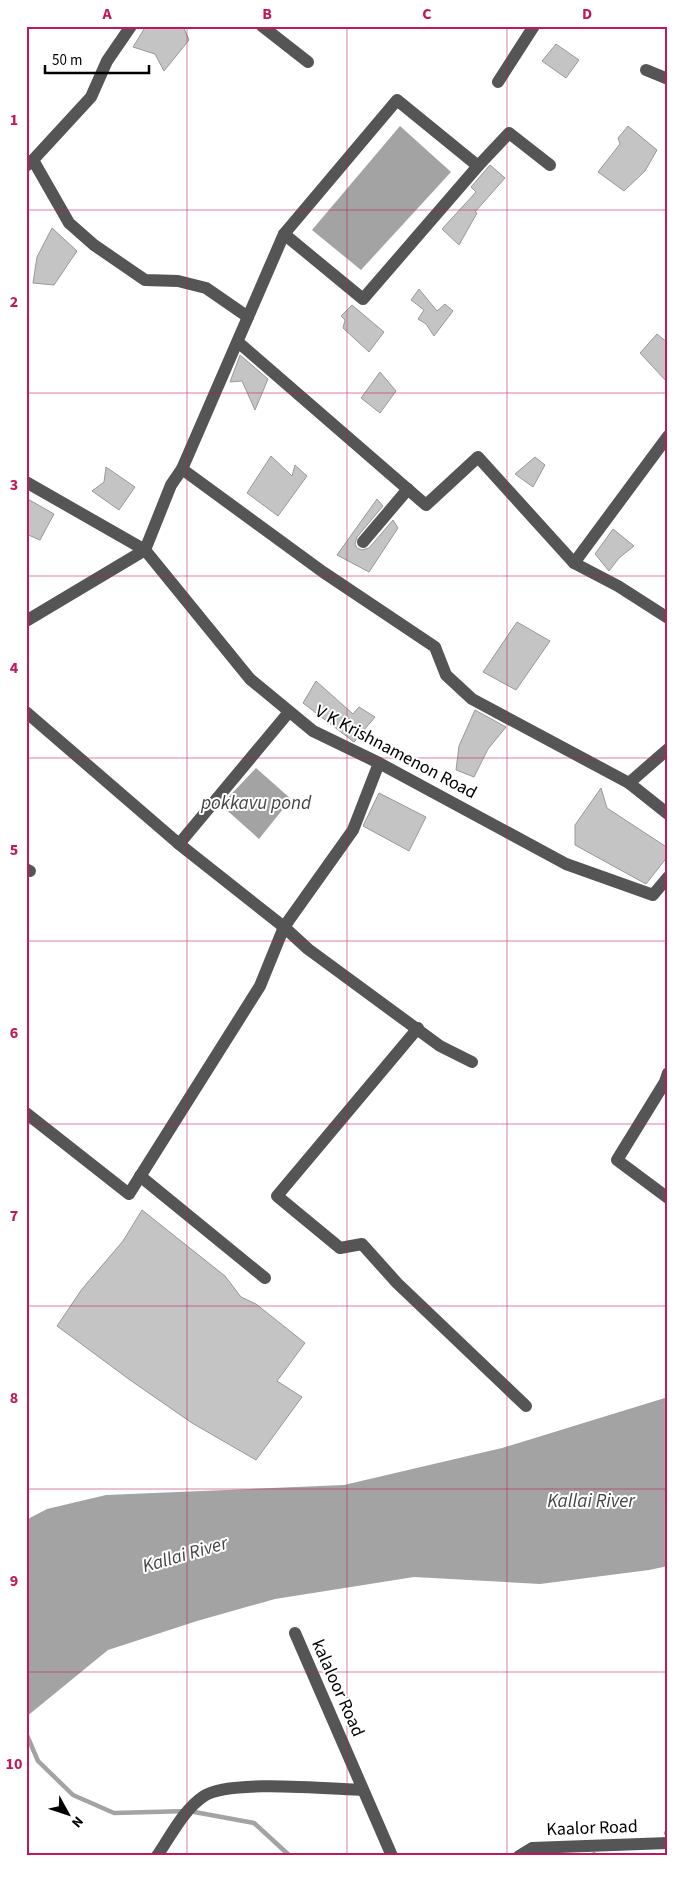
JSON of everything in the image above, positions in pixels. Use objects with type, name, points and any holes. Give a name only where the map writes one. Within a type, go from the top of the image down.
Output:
[{"type":"street","points":[[131,26],[107,61],[91,97],[30,163],[69,223],[94,245],[145,280],[178,281],[206,288],[248,317]]},
{"type":"street","points":[[262,26],[308,62]]},
{"type":"street","points":[[498,82],[534,26]]},
{"type":"street","points":[[646,70],[668,79]]},
{"type":"street","points":[[26,621],[145,550],[171,485],[182,469],[284,234],[397,100],[478,166]]},
{"type":"street","points":[[284,234],[363,298],[508,133],[550,165]]},
{"type":"street","points":[[238,342],[426,505],[478,457],[574,562],[618,586],[668,618]]},
{"type":"street","points":[[574,562],[668,436]]},
{"type":"street","points":[[182,469],[324,572],[435,647],[446,675],[472,700],[629,783],[668,814]]},
{"type":"street","name":"V K Krishnamenon Road","points":[[26,482],[145,550],[250,679],[313,731],[379,763],[566,864],[653,895],[668,877]]},
{"type":"street","points":[[363,542],[408,489]]},
{"type":"street","points":[[26,712],[179,844],[284,927],[308,949],[440,1046],[472,1062]]},
{"type":"street","points":[[179,844],[290,712]]},
{"type":"street","points":[[629,783],[668,749]]},
{"type":"street","points":[[26,1113],[129,1194],[260,986],[284,927],[353,830],[379,763]]},
{"type":"street","points":[[418,1028],[277,1196],[340,1248],[362,1244],[397,1283],[526,1406]]},
{"type":"street","points":[[668,1073],[666,1082],[617,1160],[668,1198]]},
{"type":"street","points":[[140,1176],[266,1278]]},
{"type":"street","name":"kalaloor Road","points":[[294,1634],[363,1790]]},
{"type":"street","points":[[157,1856],[202,1796],[214,1790],[282,1786],[363,1790],[392,1856]]},
{"type":"street","name":"Kaalor Road","points":[[519,1856],[532,1848],[668,1843]]},
{"type":"water","points":[[400,126],[451,172],[361,270],[312,230]]},
{"type":"water","name":"pokkavu pond","points":[[256,768],[291,799],[259,839],[221,805]]},
{"type":"water","name":"Kallai River","points":[[668,1397],[668,1566],[540,1584],[414,1577],[275,1599],[197,1621],[108,1650],[26,1717],[26,1520],[47,1509],[106,1495],[344,1485],[502,1448]]},
{"type":"building","points":[[146,26],[183,26],[189,40],[164,71],[155,54],[133,47]]},
{"type":"building","points":[[556,44],[579,60],[566,78],[542,61]]},
{"type":"building","points":[[628,126],[657,150],[645,171],[624,191],[598,172],[620,144],[618,138]]},
{"type":"building","points":[[490,165],[505,178],[475,212],[477,213],[459,245],[442,229],[476,192],[471,187]]},
{"type":"building","points":[[52,228],[77,251],[54,285],[33,283],[37,257]]},
{"type":"building","points":[[419,289],[437,311],[445,304],[453,311],[434,336],[426,324],[418,319],[424,310],[411,300]]},
{"type":"building","points":[[352,305],[384,332],[369,352],[343,328],[345,320],[341,316]]},
{"type":"building","points":[[657,334],[668,343],[668,383],[640,353]]},
{"type":"building","points":[[240,355],[268,379],[255,410],[242,381],[230,382]]},
{"type":"building","points":[[380,372],[396,391],[380,413],[361,398]]},
{"type":"building","points":[[271,456],[292,476],[295,465],[307,476],[278,516],[247,493]]},
{"type":"building","points":[[535,457],[545,465],[533,487],[515,474]]},
{"type":"building","points":[[106,467],[135,487],[119,510],[92,491],[104,482]]},
{"type":"building","points":[[26,498],[54,514],[40,540],[26,534]]},
{"type":"building","points":[[377,499],[383,506],[357,537],[355,544],[357,548],[362,550],[369,548],[393,520],[398,528],[369,572],[337,555]]},
{"type":"building","points":[[613,529],[634,546],[619,558],[609,571],[595,554]]},
{"type":"building","points":[[517,622],[550,641],[516,690],[483,672]]},
{"type":"building","points":[[316,681],[353,714],[359,707],[375,717],[354,742],[303,703]]},
{"type":"building","points":[[475,710],[506,727],[488,749],[474,777],[456,770],[459,746]]},
{"type":"building","points":[[601,788],[607,808],[668,848],[668,856],[646,884],[575,845],[575,825]]},
{"type":"building","points":[[379,793],[426,817],[409,851],[363,826]]},
{"type":"building","points":[[142,1210],[225,1276],[241,1297],[256,1304],[305,1343],[277,1381],[302,1397],[256,1460],[192,1423],[57,1326],[82,1289],[123,1241]]},
{"type":"waterway","points":[[26,1733],[38,1761],[73,1795],[114,1813],[189,1811],[254,1823],[290,1856]]},
{"type":"waterway","points":[[589,1856],[594,1854]]}]
